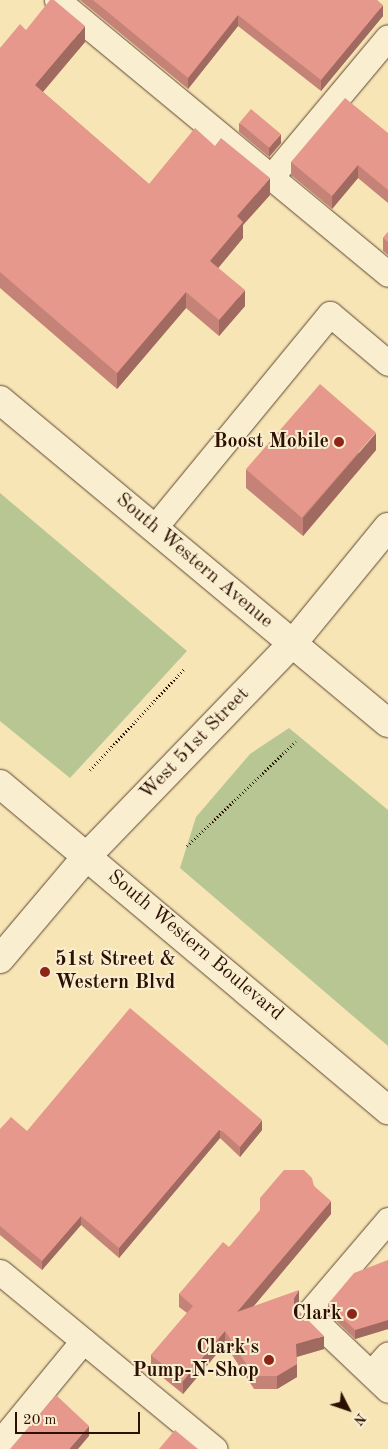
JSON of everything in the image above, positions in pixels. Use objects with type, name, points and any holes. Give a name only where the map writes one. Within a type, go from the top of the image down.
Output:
[{"type":"street","name":"South Western Avenue","points":[[0,400],[388,723]]},
{"type":"street","name":"West 51st Street","points":[[0,958],[88,855],[293,643],[388,527]]},
{"type":"street","name":"South Western Boulevard","points":[[0,784],[88,855],[388,1110]]},
{"type":"lane","points":[[57,0],[388,274]]},
{"type":"lane","points":[[271,177],[388,37]]},
{"type":"lane","points":[[154,528],[330,314],[388,363]]},
{"type":"lane","points":[[384,1232],[308,1314],[379,1381],[388,1354]]},
{"type":"lane","points":[[0,1272],[215,1449]]},
{"type":"lane","points":[[0,1442],[84,1341]]},
{"type":"path","points":[[90,770],[185,668]]},
{"type":"path","points":[[187,846],[296,741]]},
{"type":"green space","points":[[0,493],[187,651],[70,778],[0,721]]},
{"type":"green space","points":[[289,728],[388,810],[388,1046],[180,868],[196,817],[250,754]]},
{"type":"building","points":[[50,0],[54,0],[85,26],[35,85],[149,184],[195,128],[215,146],[221,138],[270,178],[237,216],[243,222],[210,261],[245,290],[219,320],[186,292],[117,373],[0,272],[0,48],[20,24],[26,30]]},
{"type":"building","points":[[93,0],[377,0],[383,5],[321,80],[238,15],[188,78]]},
{"type":"building","points":[[345,98],[388,133],[388,190],[358,165],[332,196],[291,162]]},
{"type":"building","points":[[251,109],[281,134],[269,148],[239,123]]},
{"type":"building","points":[[388,232],[388,242],[383,238]]},
{"type":"building","points":[[320,384],[376,433],[302,518],[246,469]]},
{"type":"building","points":[[130,1008],[262,1120],[240,1147],[220,1129],[119,1248],[81,1216],[42,1261],[0,1226],[0,1129],[11,1117],[27,1131]]},
{"type":"building","points":[[284,1170],[304,1170],[312,1178],[314,1186],[331,1201],[237,1312],[299,1290],[294,1298],[294,1306],[324,1336],[296,1344],[297,1364],[277,1376],[254,1376],[225,1331],[183,1381],[151,1355],[193,1306],[179,1294],[223,1242],[229,1247],[260,1210],[260,1198]]},
{"type":"building","points":[[388,1260],[388,1320],[355,1330],[328,1304],[354,1273]]},
{"type":"building","points":[[56,1395],[89,1426],[69,1449],[10,1449]]},
{"type":"building","points":[[175,1430],[198,1449],[159,1449]]},
{"type":"place","name":"Boost Mobile","points":[[339,442]]},
{"type":"place","name":"51st Street & Western Blvd","points":[[45,972]]},
{"type":"place","name":"Clark","points":[[352,1314]]},
{"type":"place","name":"Clark's Pump-N-Shop","points":[[269,1360]]}]
